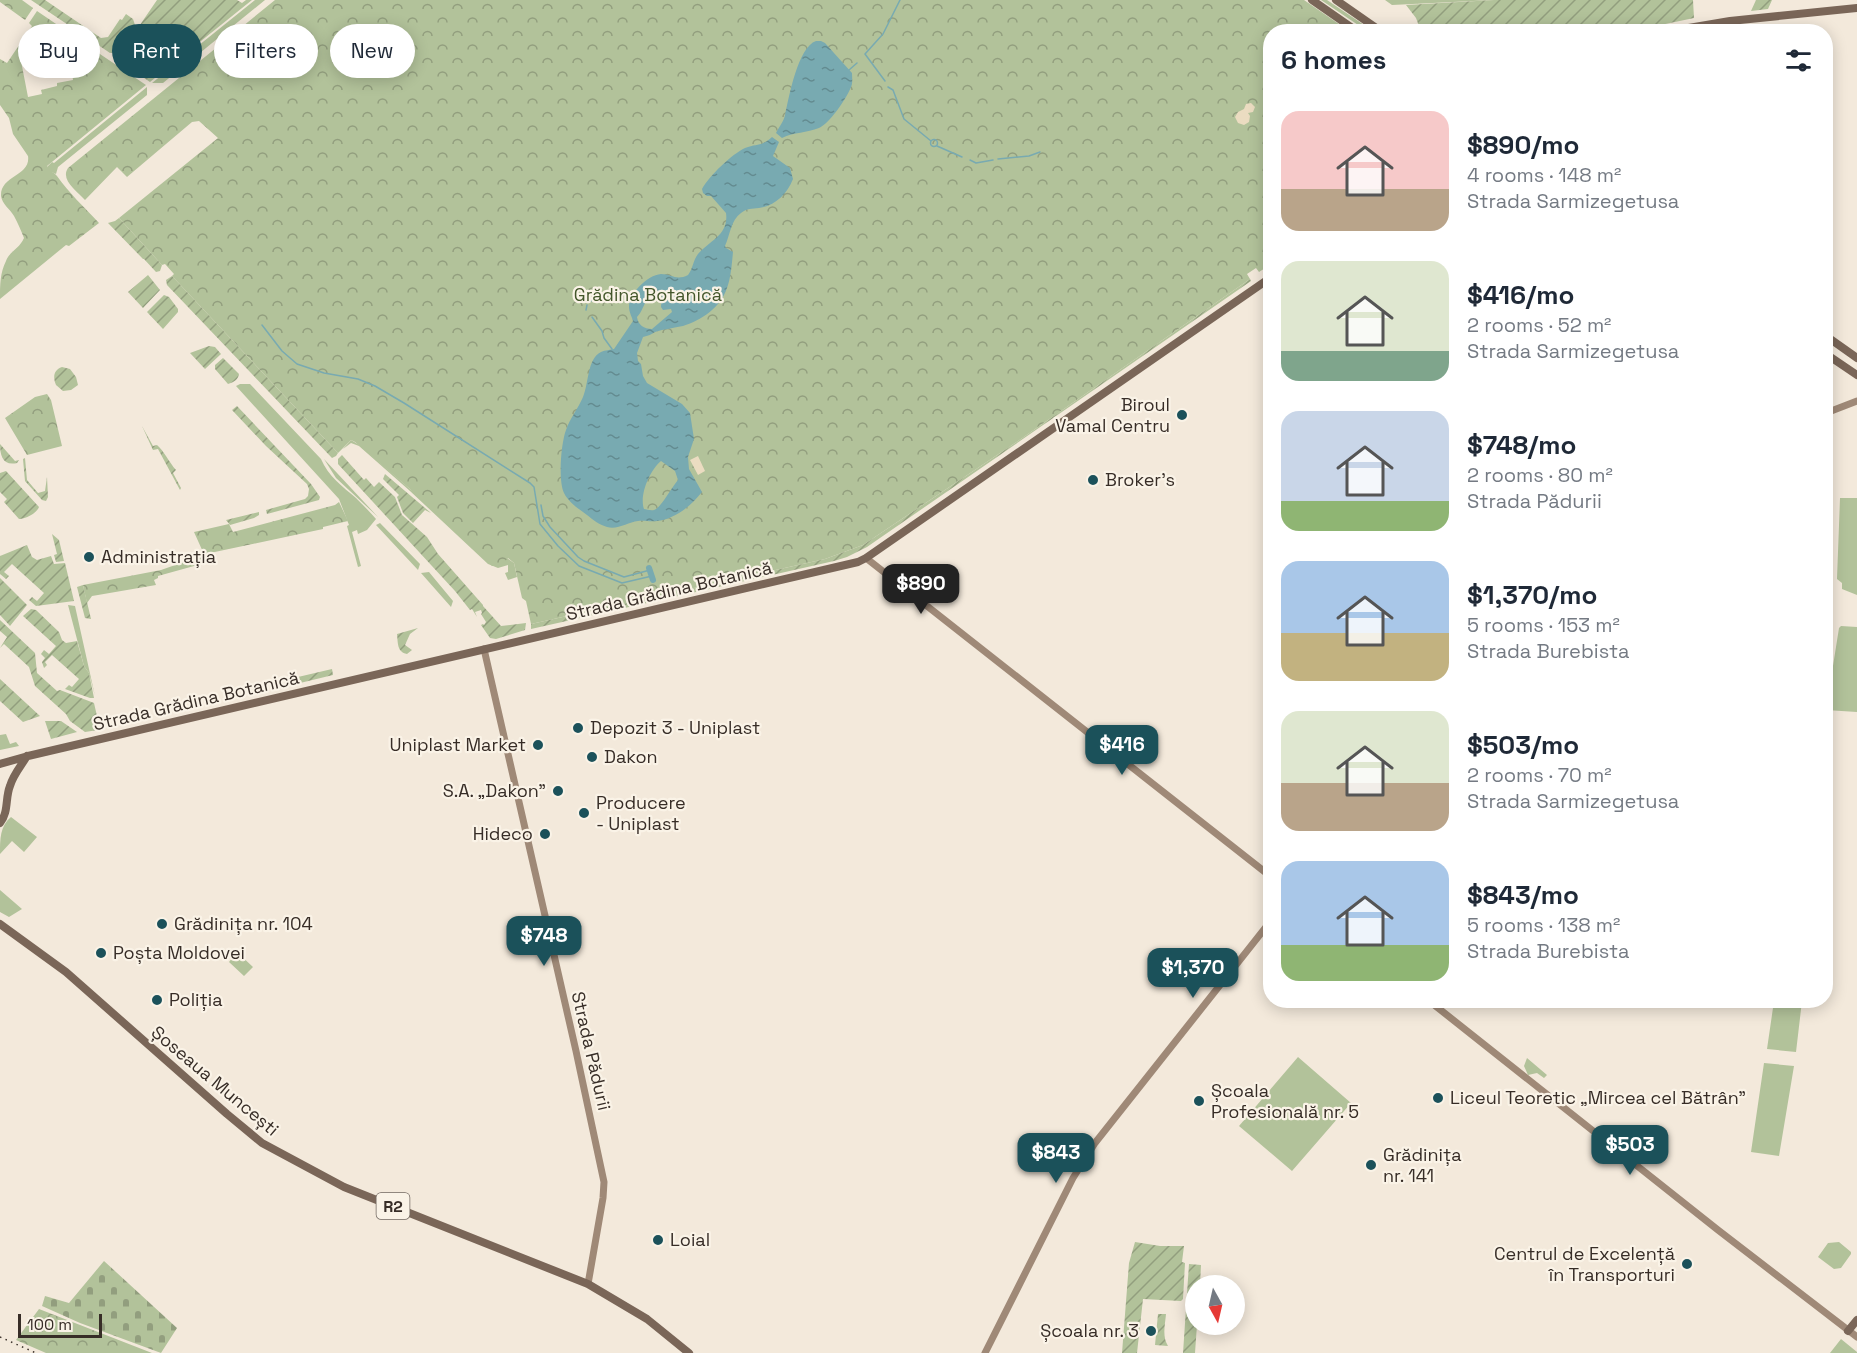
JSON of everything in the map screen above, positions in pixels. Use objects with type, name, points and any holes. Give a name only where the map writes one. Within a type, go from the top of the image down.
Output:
[{"type":"main road","points":[[1312,0],[1346,24]]},
{"type":"main road","points":[[1336,0],[1370,24]]},
{"type":"main road","points":[[1712,24],[1857,8]]},
{"type":"main road","name":"Strada Grădina Botanică","points":[[0,764],[838,568],[866,558],[1263,283]]},
{"type":"main road","points":[[1833,341],[1857,358]]},
{"type":"main road","points":[[1833,359],[1857,375]]},
{"type":"main road","points":[[1833,410],[1857,401]]},
{"type":"main road","points":[[866,558],[1263,871]]},
{"type":"main road","name":"Strada Pădurii","points":[[484,650],[604,1182],[588,1284]]},
{"type":"main road","points":[[0,823],[6,812],[13,777],[28,756]]},
{"type":"main road","points":[[0,792],[6,807]]},
{"type":"main road","name":"Șoseaua Muncești","points":[[0,924],[66,972],[262,1143],[344,1187],[588,1284],[647,1319],[689,1353]]},
{"type":"main road","points":[[985,1353],[1073,1178],[1095,1143],[1263,931]]},
{"type":"main road","points":[[1438,1008],[1857,1337]]},
{"type":"main road","points":[[1848,1331],[1857,1320]]},
{"type":"green space","points":[[0,0],[22,0],[33,8],[25,20]]},
{"type":"green space","points":[[31,0],[45,0],[80,24],[67,24]]},
{"type":"green space","points":[[157,0],[237,0],[242,3],[252,0],[222,24],[214,24],[214,31],[202,40],[202,24],[141,24]]},
{"type":"green space","points":[[255,0],[265,0],[236,24],[225,24]]},
{"type":"green space","name":"Grădina Botanică","points":[[275,0],[1304,0],[1339,24],[1263,24],[1263,269],[1259,272],[1256,268],[1247,274],[1250,279],[1018,441],[863,545],[825,559],[531,624],[514,563],[508,558],[501,566],[492,566],[410,489],[355,442],[351,440],[338,453],[172,276],[174,274],[165,264],[162,265],[119,218],[218,138],[199,121],[192,122],[127,177],[117,167],[85,200],[68,181],[66,172],[179,78],[202,78],[202,59],[214,50],[214,78],[318,78],[318,24],[245,24]]},
{"type":"green space","points":[[1321,0],[1327,0],[1363,24],[1357,24]]},
{"type":"green space","points":[[1385,0],[1494,0],[1392,5]]},
{"type":"green space","points":[[1494,0],[1693,0],[1694,18],[1665,24],[1418,24],[1406,5]]},
{"type":"green space","points":[[1756,0],[1772,0],[1768,9],[1751,11]]},
{"type":"green space","points":[[37,11],[56,24],[30,24]]},
{"type":"green space","points":[[126,14],[133,19],[135,24],[117,24]]},
{"type":"green space","points":[[112,31],[112,53],[100,46],[100,37],[108,37]]},
{"type":"green space","points":[[214,33],[214,42],[202,51],[202,43]]},
{"type":"green space","points":[[18,47],[18,78],[24,78],[28,97],[42,94],[41,90],[57,86],[57,83],[73,80],[73,78],[100,78],[100,54],[112,62],[112,78],[136,78],[146,85],[47,166],[99,223],[69,246],[66,245],[0,299],[1,279],[7,258],[24,238],[14,216],[4,204],[1,196],[2,189],[28,163],[28,156],[13,134],[9,118],[0,105],[0,59],[7,63]]},
{"type":"green space","points":[[158,78],[169,78],[163,83],[152,83]]},
{"type":"green space","points":[[147,87],[147,95],[58,167],[56,174],[49,171],[47,167],[52,162],[54,163]]},
{"type":"green space","points":[[119,218],[162,265],[160,271],[156,272],[108,223]]},
{"type":"green space","points":[[148,275],[160,290],[143,308],[128,292]]},
{"type":"green space","points":[[172,276],[338,453],[336,456],[332,458],[167,285],[166,280]]},
{"type":"green space","points":[[1250,279],[1251,281],[867,547],[847,557],[531,629],[531,624],[825,559],[863,545],[1018,441]]},
{"type":"green space","points":[[164,295],[169,297],[178,312],[163,329],[147,312]]},
{"type":"green space","points":[[209,346],[215,347],[221,354],[205,369],[190,353]]},
{"type":"green space","points":[[223,358],[239,374],[238,378],[228,384],[215,369],[215,365]]},
{"type":"green space","points":[[62,367],[70,369],[76,377],[78,385],[71,390],[63,391],[54,380],[54,374]]},
{"type":"green space","points":[[250,384],[321,459],[332,476],[376,519],[367,530],[358,534],[357,530],[352,532],[361,566],[358,567],[347,526],[349,525],[339,499],[236,386]]},
{"type":"green space","points":[[47,394],[51,400],[62,446],[27,455],[5,418],[35,397]]},
{"type":"green space","points":[[237,406],[311,484],[320,497],[319,500],[267,514],[266,510],[305,499],[309,489],[307,484],[232,410]]},
{"type":"green space","points":[[142,426],[153,446],[160,447],[176,470],[173,473],[180,490],[158,449],[153,450]]},
{"type":"green space","points":[[351,440],[361,446],[410,489],[514,563],[517,577],[508,580],[505,573],[508,572],[508,565],[498,568],[488,564],[359,446],[351,443],[343,449]]},
{"type":"green space","points":[[0,444],[15,461],[19,460],[17,463],[8,463],[3,459]]},
{"type":"green space","points":[[342,455],[364,480],[366,478],[374,487],[379,482],[395,497],[402,515],[427,537],[438,554],[501,626],[526,623],[525,630],[496,639],[490,638],[481,625],[486,622],[481,610],[475,612],[477,617],[338,464],[338,459]]},
{"type":"green space","points":[[25,458],[27,480],[38,493],[45,491],[47,477],[48,497],[46,501],[42,500],[25,481],[23,459]]},
{"type":"green space","points":[[324,459],[378,517],[336,478]]},
{"type":"green space","points":[[6,471],[39,507],[25,518],[19,519],[4,502],[7,499],[0,492],[0,473]]},
{"type":"green space","points":[[385,474],[431,513],[425,510],[413,523],[403,513],[397,497],[399,495],[383,479]]},
{"type":"green space","points":[[1840,498],[1857,498],[1857,595],[1842,589],[1842,583],[1837,579]]},
{"type":"green space","points":[[339,502],[348,521],[323,527],[323,529],[210,553],[212,561],[158,576],[154,580],[156,585],[92,596],[87,603],[83,585],[161,570],[201,556],[203,552],[194,532],[229,524],[233,532]]},
{"type":"green space","points":[[259,512],[259,515],[254,518],[230,525],[226,520]]},
{"type":"green space","points":[[380,523],[420,564],[418,570],[376,525]]},
{"type":"green space","points":[[52,534],[59,540],[64,561],[56,562],[54,555],[57,554]]},
{"type":"green space","points":[[27,545],[32,557],[37,560],[51,556],[54,564],[65,563],[74,601],[36,606],[29,600],[32,597],[37,601],[44,593],[12,564],[4,572],[9,576],[6,579],[0,574],[0,556]]},
{"type":"green space","points":[[429,572],[453,601],[451,607],[421,573]]},
{"type":"green space","points":[[0,578],[27,605],[10,626],[0,615]]},
{"type":"green space","points":[[83,585],[91,619],[85,618],[77,587]]},
{"type":"green space","points":[[68,605],[75,606],[95,696],[89,673],[84,666]]},
{"type":"green space","points":[[31,609],[36,610],[59,632],[66,643],[77,641],[84,666],[89,673],[94,698],[65,689],[69,685],[72,687],[79,679],[52,655],[45,662],[47,665],[44,668],[42,662],[45,658],[41,654],[44,650],[49,654],[56,646],[23,616]]},
{"type":"green space","points":[[0,620],[35,653],[37,673],[57,691],[60,690],[94,703],[98,730],[85,732],[70,721],[66,714],[35,686],[29,667],[4,644],[0,648],[7,637],[0,631]]},
{"type":"green space","points":[[1841,626],[1857,627],[1857,712],[1833,710],[1833,666]]},
{"type":"green space","points":[[418,628],[410,634],[405,645],[412,650],[407,654],[404,653],[399,647],[397,634]]},
{"type":"green space","points":[[332,669],[333,675],[300,683],[298,677]]},
{"type":"green space","points":[[0,679],[40,716],[23,722],[0,701]]},
{"type":"green space","points":[[45,721],[61,721],[77,732],[51,739]]},
{"type":"green space","points":[[6,734],[10,744],[16,742],[19,746],[0,750],[0,735]]},
{"type":"green space","points":[[11,817],[37,837],[24,852],[12,841],[0,854],[3,829]]},
{"type":"green space","points":[[0,890],[22,909],[9,917],[0,912]]},
{"type":"green space","points":[[237,952],[253,967],[244,976],[229,962]]},
{"type":"green space","points":[[1773,1008],[1801,1008],[1796,1052],[1767,1049]]},
{"type":"green space","points":[[1298,1057],[1351,1103],[1292,1171],[1239,1126]]},
{"type":"green space","points":[[1527,1058],[1547,1075],[1544,1078],[1537,1073],[1528,1075],[1524,1066]]},
{"type":"green space","points":[[1764,1063],[1794,1066],[1779,1156],[1751,1152]]},
{"type":"green space","points":[[1135,1242],[1160,1246],[1184,1246],[1183,1299],[1181,1301],[1143,1299],[1137,1353],[1122,1353],[1129,1263]]},
{"type":"green space","points":[[1839,1242],[1851,1254],[1841,1268],[1834,1269],[1818,1257],[1828,1243]]},
{"type":"green space","points":[[104,1261],[177,1328],[161,1353],[80,1323],[42,1306],[45,1296],[69,1303]]},
{"type":"green space","points":[[1189,1264],[1201,1265],[1200,1275],[1188,1275]]},
{"type":"green space","points":[[39,1309],[152,1353],[46,1353],[16,1340]]},
{"type":"green space","points":[[1158,1314],[1166,1314],[1164,1335],[1168,1346],[1155,1345]]},
{"type":"green space","points":[[1185,1323],[1185,1335],[1196,1335],[1195,1353],[1183,1353]]},
{"type":"green space","points":[[1841,1339],[1857,1352],[1857,1353],[1830,1353]]},
{"type":"shaded area","points":[[1251,103],[1255,107],[1253,112],[1248,113],[1249,122],[1244,125],[1238,123],[1235,117],[1238,112],[1244,109],[1246,104]]},
{"type":"shaded area","points":[[698,456],[705,471],[698,475],[690,460]]},
{"type":"water","points":[[816,41],[825,43],[852,73],[852,85],[837,110],[823,126],[782,138],[776,133],[784,117],[799,62],[810,45]]},
{"type":"water","points":[[772,137],[779,142],[773,156],[790,168],[793,179],[784,194],[775,202],[765,207],[745,210],[735,220],[725,246],[733,252],[727,288],[720,302],[697,320],[643,337],[637,353],[647,383],[682,404],[690,413],[694,439],[688,457],[689,469],[702,492],[688,507],[664,520],[640,521],[611,528],[599,524],[569,500],[564,493],[561,480],[564,436],[583,397],[593,360],[601,352],[614,349],[633,321],[629,309],[630,302],[635,291],[645,281],[661,274],[674,277],[688,275],[698,254],[722,232],[725,227],[726,213],[711,196],[703,193],[702,189],[710,178],[740,151]],"holes":[[[662,293],[661,307],[663,310],[671,309],[672,312],[652,329],[646,328],[640,324],[637,317],[650,295]],[[661,461],[675,471],[678,480],[657,509],[644,509],[643,497],[646,483]]]},
{"type":"waterway","points":[[885,81],[865,54],[883,34],[900,0]]},
{"type":"waterway","points":[[849,70],[857,63]]},
{"type":"waterway","points":[[888,87],[893,90],[904,119],[931,141]]},
{"type":"waterway","points":[[934,139],[938,143],[934,147],[930,143],[934,139]]},
{"type":"waterway","points":[[937,146],[962,157]]},
{"type":"waterway","points":[[998,159],[1029,156],[1040,152]]},
{"type":"waterway","points":[[970,160],[976,163],[993,160]]},
{"type":"waterway","points":[[591,301],[601,288]]},
{"type":"waterway","points":[[586,310],[587,305]]},
{"type":"waterway","points":[[592,317],[612,349]]},
{"type":"waterway","points":[[262,325],[282,351],[297,364],[324,373],[358,379],[375,386],[530,483],[534,487],[540,524],[579,566],[622,583],[652,576]]},
{"type":"waterway","points":[[541,505],[543,516],[550,527],[584,561],[624,577],[650,570]]},
{"type":"waterway","points":[[649,568],[653,580]]},
{"type":"railway","points":[[0,1337],[36,1353]]},
{"type":"place","name":"Biroul Vamal Centru","points":[[1182,415]]},
{"type":"place","name":"Broker's","points":[[1093,480]]},
{"type":"place","name":"Administrația","points":[[89,557]]},
{"type":"place","name":"Depozit 3 - Uniplast","points":[[578,728]]},
{"type":"place","name":"Uniplast Market","points":[[538,745]]},
{"type":"place","name":"Dakon","points":[[592,757]]},
{"type":"place","name":"S.A. „Dakon”","points":[[558,791]]},
{"type":"place","name":"Producere - Uniplast","points":[[584,813]]},
{"type":"place","name":"Hideco","points":[[545,834]]},
{"type":"place","name":"Grădinița nr. 104","points":[[162,924]]},
{"type":"place","name":"Poșta Moldovei","points":[[101,953]]},
{"type":"place","name":"Poliția","points":[[157,1000]]},
{"type":"place","name":"Liceul Teoretic „Mircea cel Bătrân”","points":[[1438,1098]]},
{"type":"place","name":"Școala Profesională nr. 5","points":[[1199,1101]]},
{"type":"place","name":"Grădinița nr. 141","points":[[1371,1165]]},
{"type":"place","name":"Loial","points":[[658,1240]]},
{"type":"place","name":"Centrul de Excelență în Transporturi","points":[[1687,1264]]},
{"type":"place","name":"Școala nr. 3","points":[[1151,1331]]}]
